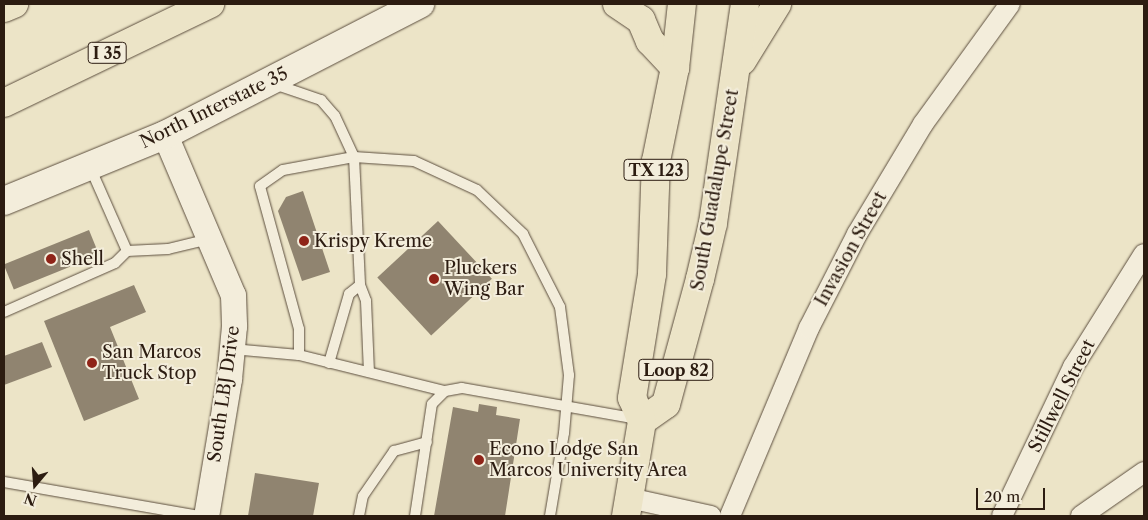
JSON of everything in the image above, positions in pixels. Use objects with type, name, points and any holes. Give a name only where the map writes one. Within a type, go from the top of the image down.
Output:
[{"type":"main road","points":[[4,8],[14,4]]},
{"type":"main road","name":"I 35","points":[[4,103],[210,4]]},
{"type":"main road","name":"North Interstate 35","points":[[4,201],[165,135],[420,4]]},
{"type":"main road","points":[[617,4],[641,20],[650,41],[675,68]]},
{"type":"main road","name":"TX 123","points":[[642,421],[632,398],[652,274],[656,161],[675,68],[682,4]]},
{"type":"main road","name":"South Guadalupe Street","points":[[642,421],[666,404],[679,360],[713,223],[745,4]]},
{"type":"main road","points":[[737,69],[777,4]]},
{"type":"main road","points":[[627,507],[642,421]]},
{"type":"street","name":"Invasion Street","points":[[730,516],[809,328],[857,234],[923,124],[1010,4]]},
{"type":"street","name":"South LBJ Drive","points":[[165,135],[233,294],[232,349],[206,516]]},
{"type":"street","name":"Stillwell Street","points":[[1002,516],[1073,367],[1144,254]]},
{"type":"street","points":[[1081,516],[1144,472]]},
{"type":"street","points":[[627,507],[711,516]]},
{"type":"lane","points":[[268,83],[321,100],[335,116],[354,157],[360,285],[366,301],[369,372]]},
{"type":"lane","points":[[299,356],[299,329],[260,186],[283,170],[354,157],[414,161],[477,190],[523,234],[560,307],[568,374],[566,404],[550,516]]},
{"type":"lane","points":[[89,166],[127,251]]},
{"type":"lane","points":[[4,312],[115,263],[127,251],[168,249],[209,239]]},
{"type":"lane","points":[[328,363],[349,294],[360,285]]},
{"type":"lane","points":[[232,349],[299,356],[446,391],[462,388],[566,404],[642,421]]},
{"type":"lane","points":[[414,516],[432,404],[446,391]]},
{"type":"lane","points":[[359,516],[363,496],[394,451],[426,442]]},
{"type":"lane","points":[[4,482],[199,516]]},
{"type":"building","name":"Krispy Kreme","points":[[303,191],[330,272],[302,281],[278,211],[286,197]]},
{"type":"building","name":"Pluckers Wing Bar","points":[[438,221],[492,279],[431,335],[377,278]]},
{"type":"building","name":"Shell","points":[[89,230],[99,255],[14,289],[4,264]]},
{"type":"building","name":"San Marcos Truck Stop","points":[[134,285],[146,312],[110,327],[139,399],[84,421],[44,321]]},
{"type":"building","points":[[42,342],[52,367],[4,385],[4,356]]},
{"type":"building","name":"Econo Lodge San Marcos University Area","points":[[479,404],[497,407],[496,415],[520,419],[505,516],[434,516],[453,407],[478,412]]},
{"type":"building","points":[[255,473],[319,483],[313,516],[248,516]]},
{"type":"place","name":"Krispy Kreme","points":[[304,241]]},
{"type":"place","name":"Shell","points":[[51,259]]},
{"type":"place","name":"Pluckers Wing Bar","points":[[434,279]]},
{"type":"place","name":"San Marcos Truck Stop","points":[[92,363]]},
{"type":"place","name":"Econo Lodge San Marcos University Area","points":[[479,460]]}]
